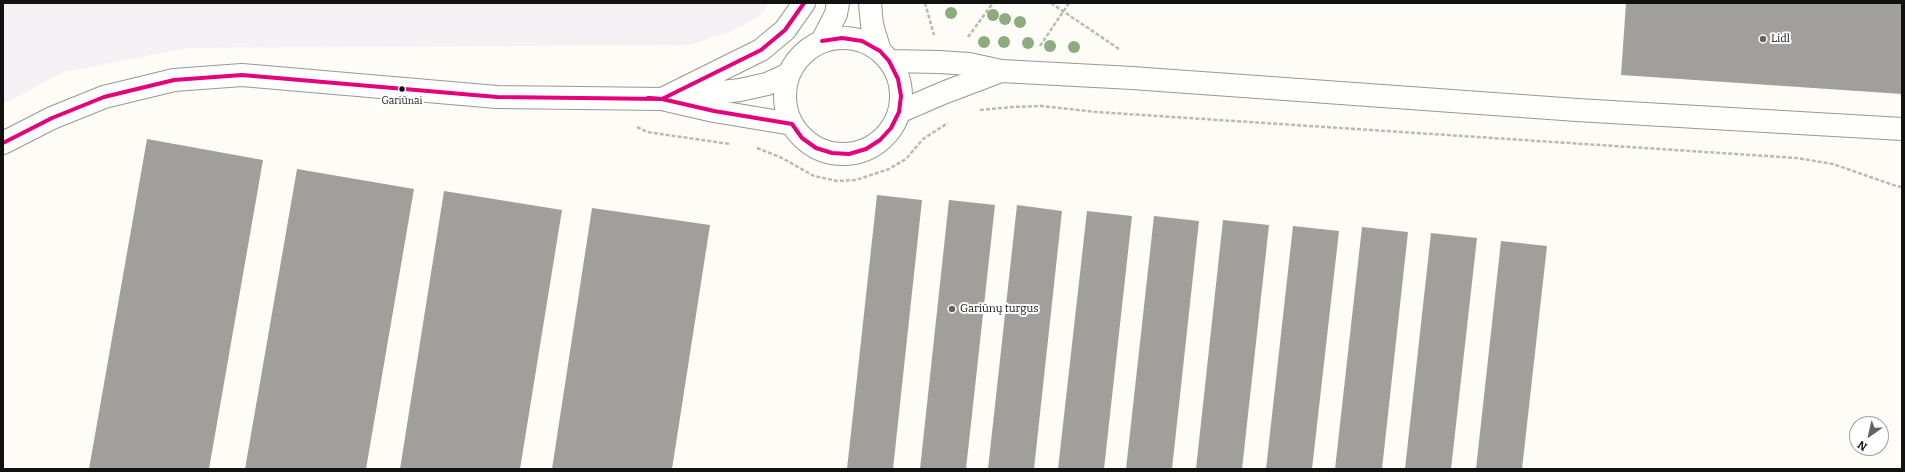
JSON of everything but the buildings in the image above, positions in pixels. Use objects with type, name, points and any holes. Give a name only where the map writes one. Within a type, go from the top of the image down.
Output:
[{"type":"street","points":[[662,98],[761,50],[785,30],[804,3]]},
{"type":"street","points":[[822,42],[836,14],[838,3]]},
{"type":"street","points":[[870,3],[872,25],[885,56],[898,79],[901,96],[899,112],[891,128],[880,140],[866,150],[849,154],[832,154],[816,148],[802,138],[792,124],[786,108],[784,91],[789,74],[796,60],[808,50],[822,42],[842,38],[862,41],[885,56],[969,64],[1001,71],[1577,110],[1902,130]]},
{"type":"street","points":[[899,112],[943,93],[1001,71]]},
{"type":"street","points":[[3,143],[52,118],[104,97],[174,80],[242,75],[497,97],[662,98],[740,90],[767,84],[789,74]]},
{"type":"street","points":[[662,98],[714,111],[792,124]]},
{"type":"path","points":[[967,39],[993,3]]},
{"type":"path","points":[[1051,3],[1120,50]]},
{"type":"path","points":[[1023,72],[1069,3]]},
{"type":"path","points":[[976,112],[1012,106],[1041,106],[1097,112],[1797,158],[1833,164],[1896,186],[1902,186]]},
{"type":"path","points":[[755,147],[782,158],[814,176],[837,181],[856,180],[889,169],[906,159],[922,139],[951,121]]},
{"type":"path","points":[[634,126],[647,132],[732,144]]},
{"type":"shaded area","points":[[3,3],[769,3],[761,15],[731,32],[689,45],[189,48],[64,72],[3,104]]},
{"type":"transit line","points":[[648,98],[662,99],[761,50],[785,30],[804,3]]},
{"type":"transit line","points":[[3,143],[52,118],[104,97],[174,80],[242,75],[497,97],[662,99],[714,111],[792,124],[802,138],[816,148],[832,153],[849,154],[866,149],[880,140],[891,128],[899,112],[901,96],[898,79],[889,61],[880,51],[862,41],[842,38],[822,41]]},
{"type":"place","name":"Lidl","points":[[1763,39]]},
{"type":"place","name":"Gariūnai","points":[[402,89]]},
{"type":"place","name":"Gariūnų turgus","points":[[952,309]]}]
